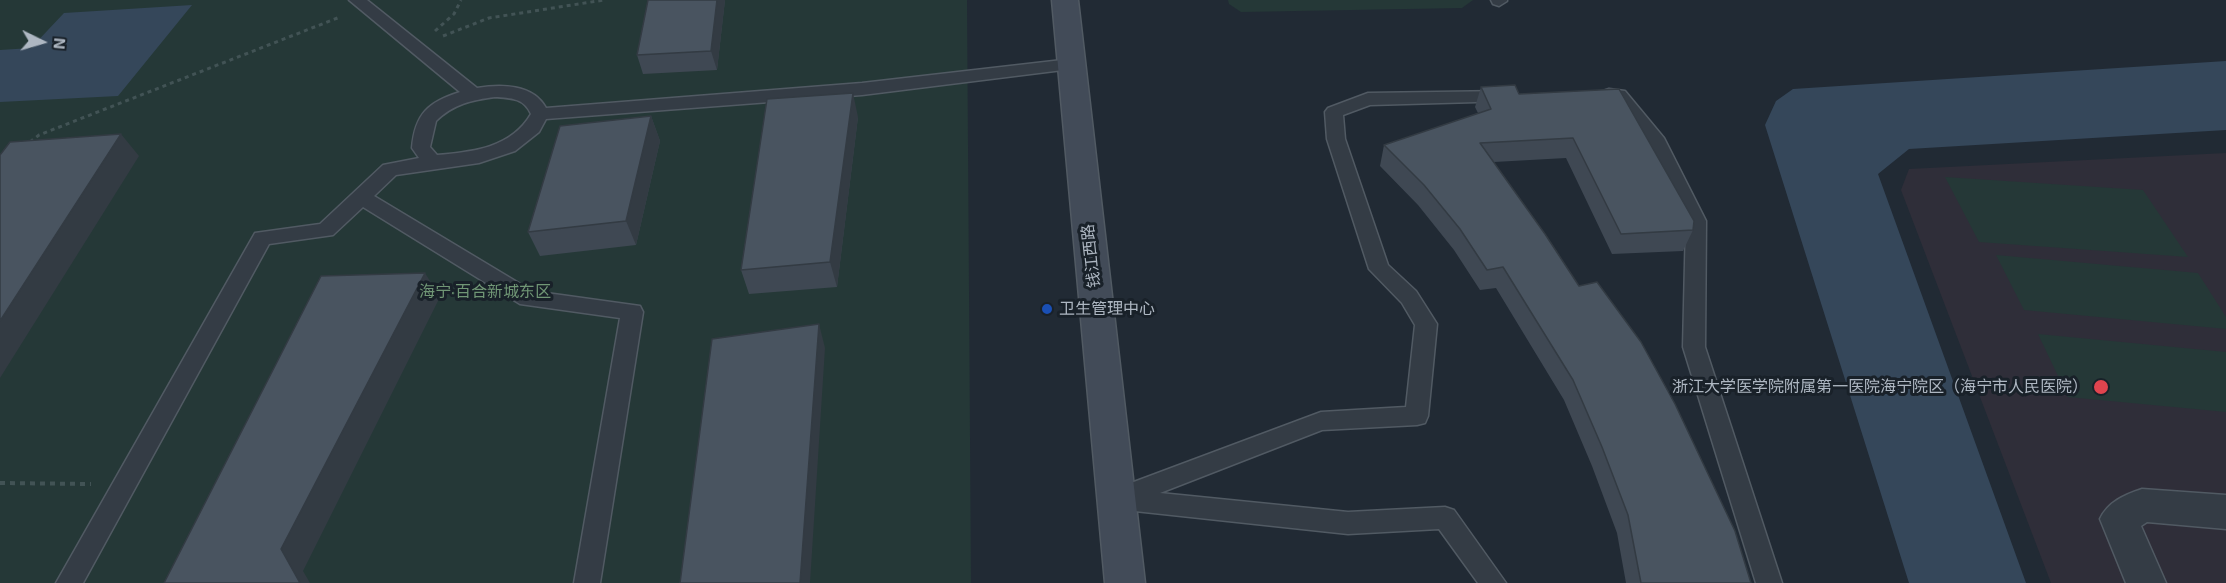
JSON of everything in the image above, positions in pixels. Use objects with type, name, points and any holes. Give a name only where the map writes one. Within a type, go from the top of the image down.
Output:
[{"type":"main road","name":"钱江西路","points":[[1065,0],[1125,583]]},
{"type":"street","points":[[2146,583],[2119,519],[2142,505],[2226,512]]},
{"type":"lane","points":[[362,3],[473,94]]},
{"type":"lane","points":[[540,114],[862,88],[1071,64]]},
{"type":"lane","points":[[432,162],[421,148],[423,132],[429,117],[447,102],[473,94],[494,92],[517,94],[533,101],[540,114]]},
{"type":"lane","points":[[1583,95],[1619,95],[1655,138],[1696,221],[1694,347],[1768,583]]},
{"type":"lane","points":[[1116,499],[1321,421],[1417,416],[1426,324],[1409,297],[1379,269],[1335,139],[1334,112],[1368,99],[1524,96]]},
{"type":"lane","points":[[69,583],[262,238],[326,230],[390,170],[432,162],[461,160],[498,151],[519,140],[536,124],[540,114]]},
{"type":"lane","points":[[361,197],[527,298],[632,312],[587,583]]},
{"type":"lane","points":[[1116,499],[1348,523],[1445,518],[1492,583]]},
{"type":"path","points":[[415,47],[454,14],[461,0]]},
{"type":"path","points":[[415,47],[489,18],[604,0]]},
{"type":"path","points":[[23,148],[39,135],[362,3]]},
{"type":"path","points":[[0,483],[124,484]]},
{"type":"shaded area","name":"浙江大学医学院附属第一医院海宁院区（海宁市人民医院）","points":[[2226,153],[2226,583],[2051,583],[1901,190],[1909,169]]},
{"type":"green space","name":"海宁·百合新城东区","points":[[0,0],[967,0],[971,583],[0,583]]},
{"type":"green space","points":[[1228,0],[1473,0],[1462,8],[1241,12],[1229,4]]},
{"type":"green space","points":[[1945,177],[2143,190],[2188,257],[1979,242]]},
{"type":"green space","points":[[1996,255],[2198,273],[2226,317],[2226,329],[2024,310]]},
{"type":"green space","points":[[2038,334],[2226,352],[2226,412],[2068,397]]},
{"type":"water","points":[[192,5],[118,96],[0,102],[0,50],[31,48],[64,13]]},
{"type":"water","points":[[2226,61],[2226,130],[1909,149],[1878,174],[2026,583],[1909,583],[1765,125],[1776,101],[1793,89]]},
{"type":"building","points":[[648,0],[717,0],[711,51],[637,55]]},
{"type":"building","points":[[1515,85],[1519,94],[1619,89],[1694,221],[1693,230],[1621,234],[1573,138],[1480,143],[1579,286],[1597,282],[1641,342],[1675,404],[1735,531],[1751,583],[1641,583],[1628,515],[1573,380],[1503,267],[1487,270],[1460,229],[1424,185],[1384,145],[1491,109],[1481,87]]},
{"type":"building","points":[[853,93],[830,262],[741,270],[767,99]]},
{"type":"building","points":[[651,116],[626,221],[528,232],[560,126]]},
{"type":"building","points":[[121,134],[0,321],[0,155],[10,142]]},
{"type":"building","points":[[425,273],[281,549],[300,583],[164,583],[321,276]]},
{"type":"building","points":[[819,324],[800,583],[680,583],[712,339]]},
{"type":"place","name":"卫生管理中心","points":[[1047,309]]},
{"type":"place","name":"浙江大学医学院附属第一医院海宁院区（海宁市人民医院）","points":[[2101,387]]}]
